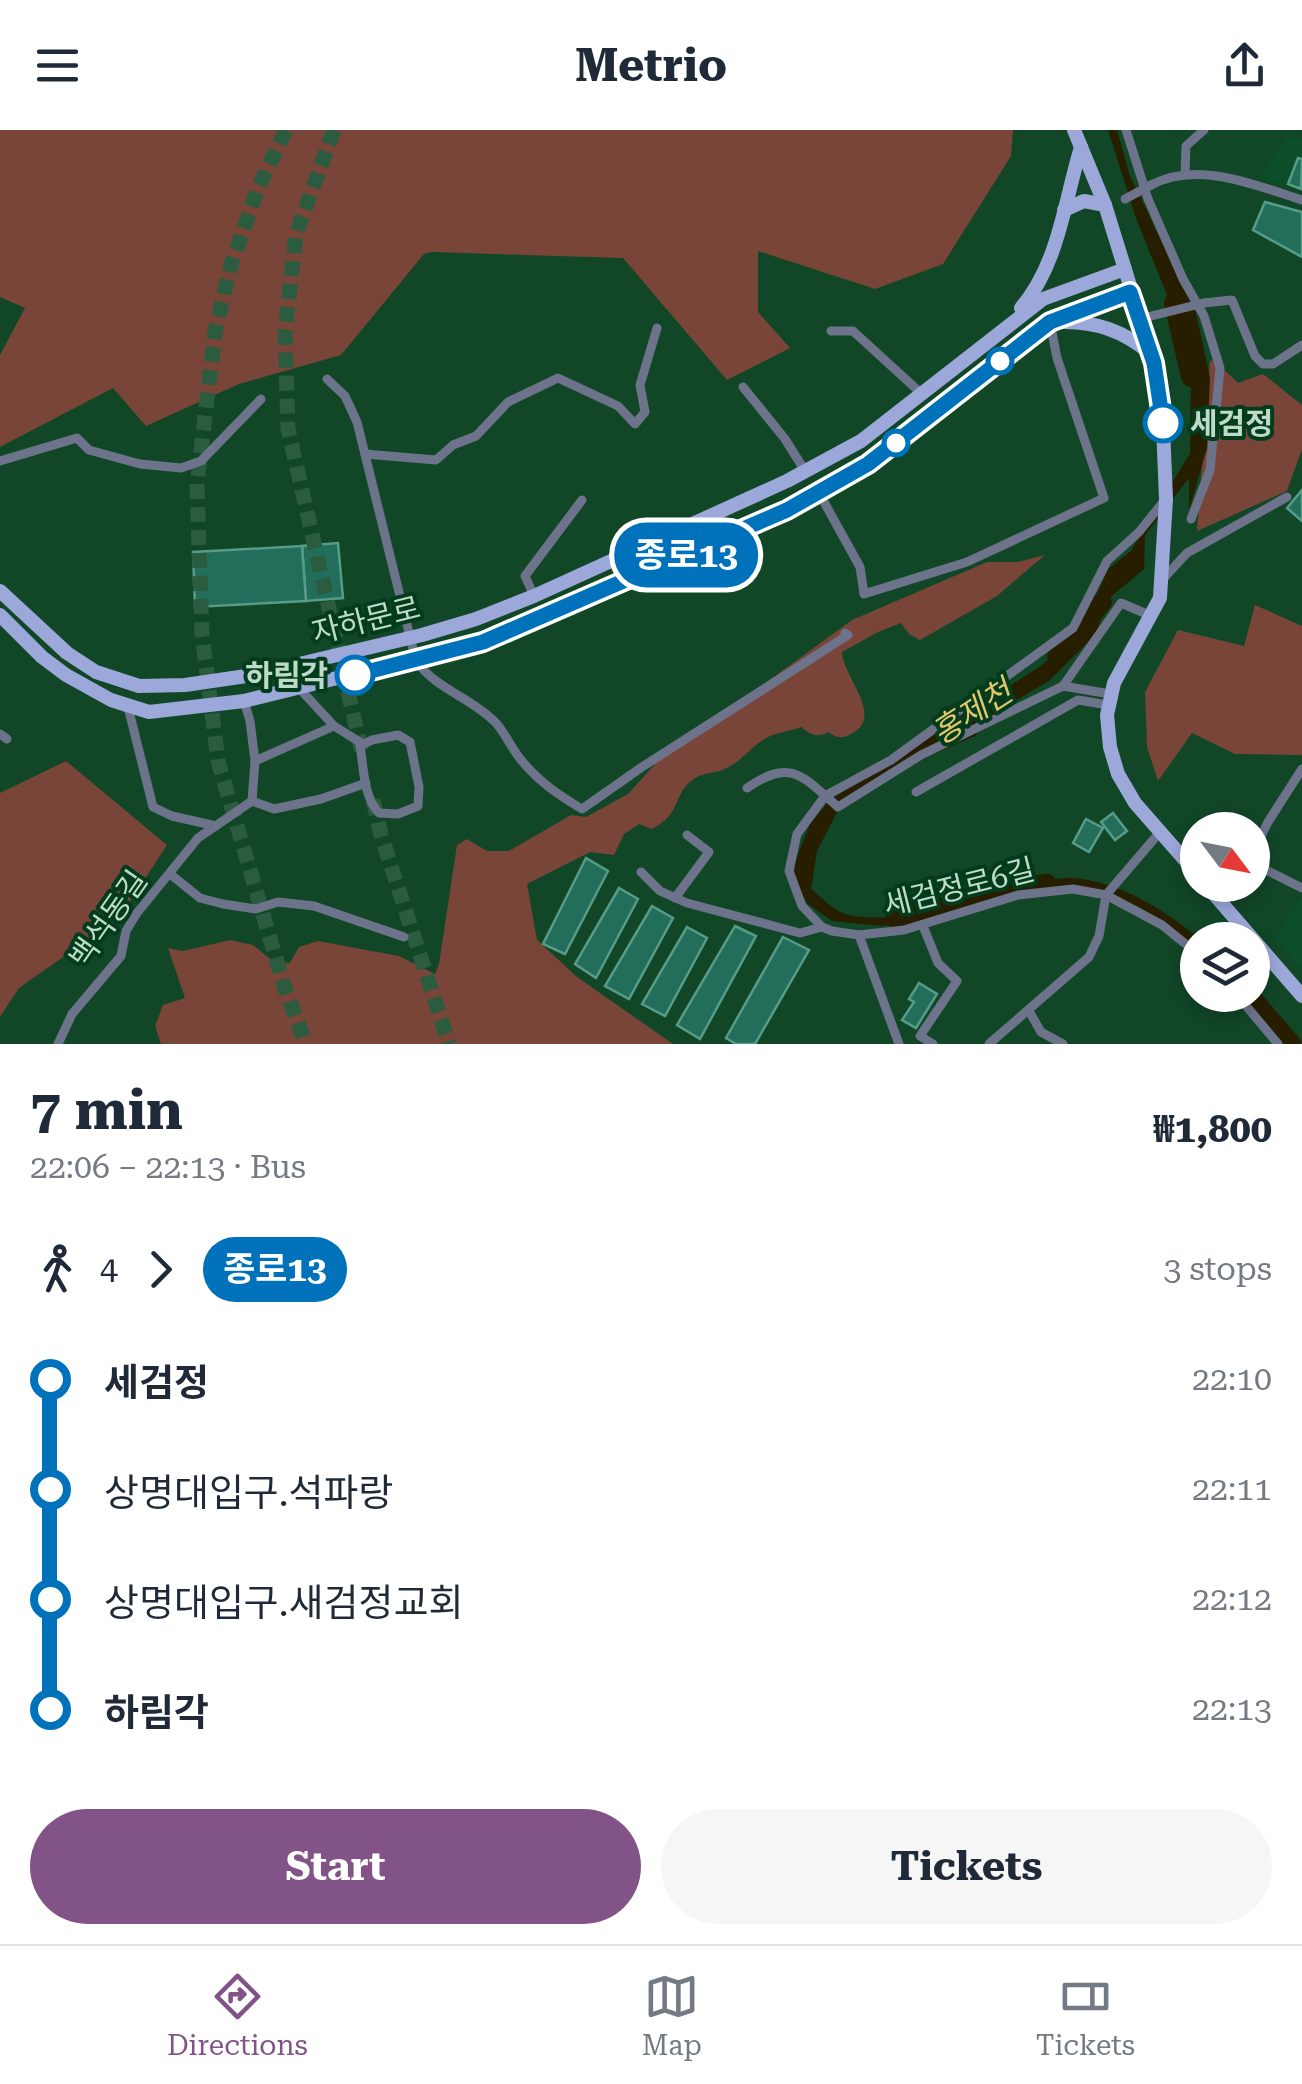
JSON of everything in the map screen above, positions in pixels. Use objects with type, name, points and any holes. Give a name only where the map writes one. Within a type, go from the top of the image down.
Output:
[{"type":"main road","points":[[1074,130],[1105,204],[1162,402],[1166,504],[1160,598],[1109,699],[1110,747],[1118,774],[1134,803],[1178,852]]},
{"type":"main road","points":[[1000,333],[1040,286],[1081,147]]},
{"type":"main road","points":[[1064,210],[1084,200],[1105,204]]},
{"type":"main road","name":"자하문로","points":[[0,591],[67,652],[96,672],[139,686],[185,685],[254,675],[476,619],[704,521],[861,441],[1043,299],[1125,268]]},
{"type":"main road","name":"자하문로","points":[[0,615],[66,675],[128,708],[149,712],[244,701],[483,642],[750,528],[819,493],[904,437],[1050,322],[1130,292]]},
{"type":"main road","points":[[1050,322],[1110,328],[1132,338],[1151,354]]},
{"type":"main road","points":[[1221,902],[1299,992]]},
{"type":"street","points":[[1126,130],[1148,200],[1204,316],[1220,368],[1210,470],[1191,519]]},
{"type":"street","points":[[1185,174],[1186,146],[1204,130]]},
{"type":"street","points":[[1105,204],[1165,178],[1185,174],[1206,174],[1302,200]]},
{"type":"street","points":[[1139,319],[1232,300],[1255,356],[1263,364],[1273,364],[1302,346]]},
{"type":"street","points":[[819,493],[860,567],[864,594],[967,562],[1104,498],[1057,358],[1050,322]]},
{"type":"street","points":[[365,454],[436,460],[453,444],[476,436],[508,402],[558,378],[618,406],[635,424],[645,412],[640,385],[657,328]]},
{"type":"street","points":[[830,330],[853,331],[922,395]]},
{"type":"street","points":[[327,379],[344,396],[357,422],[416,661],[432,678],[473,703],[498,725],[521,761],[554,793],[582,810],[845,634]]},
{"type":"street","points":[[744,387],[804,471]]},
{"type":"street","points":[[0,461],[77,438],[89,450],[140,464],[181,468],[202,462],[262,398]]},
{"type":"street","points":[[1162,572],[1187,553],[1287,497]]},
{"type":"street","points":[[534,596],[525,576],[582,500]]},
{"type":"street","points":[[822,927],[802,906],[789,870],[798,834],[814,806],[890,760],[1073,628],[1107,561],[1166,504]]},
{"type":"street","points":[[746,788],[772,771],[792,773],[838,807],[921,754],[1063,686],[1122,603],[1149,614]]},
{"type":"street","points":[[1063,686],[1109,699]]},
{"type":"street","points":[[299,688],[334,726],[363,744]]},
{"type":"street","points":[[916,792],[1078,700],[1109,699]]},
{"type":"street","points":[[244,701],[255,761],[252,801],[274,809],[321,799],[366,783]]},
{"type":"street","points":[[128,708],[153,807],[172,816],[216,826]]},
{"type":"street","points":[[255,761],[334,726]]},
{"type":"street","points":[[398,735],[410,742],[419,787],[418,806],[398,814],[378,813],[366,783],[360,746],[398,735]]},
{"type":"street","points":[[1270,819],[1302,769]]},
{"type":"street","name":"백석동길","points":[[58,1044],[60,1034],[89,990],[121,956],[126,931],[137,913],[198,838],[252,801]]},
{"type":"street","points":[[989,1044],[1089,956],[1098,936],[1106,896],[1160,832]]},
{"type":"street","points":[[642,872],[649,883],[675,898],[709,852],[686,835]]},
{"type":"street","points":[[1270,871],[1302,888]]},
{"type":"street","name":"백석동길","points":[[170,874],[200,898],[256,909],[278,902],[314,906],[404,937]]},
{"type":"street","name":"세검정로6길","points":[[675,898],[800,933],[822,927],[859,935],[923,926],[1048,890],[1074,889],[1106,896]]},
{"type":"street","points":[[1106,896],[1162,925],[1180,940]]},
{"type":"street","points":[[923,926],[938,963],[957,981],[920,1036],[933,1044]]},
{"type":"street","name":"세검정로6길","points":[[859,935],[899,1044]]},
{"type":"street","points":[[1029,1012],[1042,1032],[1063,1044]]},
{"type":"street","points":[[1251,1012],[1278,1044]]},
{"type":"shaded area","points":[[0,130],[1013,130],[1011,156],[943,264],[875,289],[758,251],[758,312],[790,348],[727,380],[623,258],[432,252],[424,254],[341,355],[239,384],[146,426],[113,388],[0,447],[0,355],[25,308],[0,297]]},
{"type":"shaded area","name":"홍제천","points":[[1108,130],[1117,130],[1130,176],[1196,313],[1210,378],[1207,448],[1189,510],[1143,570],[1107,600],[1096,634],[1049,681],[995,713],[975,736],[924,758],[838,810],[817,851],[811,889],[848,915],[884,918],[944,909],[1044,881],[1072,878],[1108,885],[1141,899],[1180,924],[1180,935],[1164,921],[1081,892],[1044,892],[928,921],[881,926],[832,921],[808,904],[794,881],[795,862],[810,824],[829,801],[865,777],[961,730],[979,706],[1042,665],[1081,632],[1108,569],[1131,551],[1190,453],[1191,372],[1177,320],[1136,218]]},
{"type":"shaded area","points":[[1286,138],[1302,139],[1302,190],[1259,179]]},
{"type":"shaded area","points":[[1214,360],[1238,383],[1263,374],[1302,405],[1302,449],[1287,491],[1197,531],[1210,361]]},
{"type":"shaded area","points":[[1045,555],[997,596],[920,640],[901,623],[842,652],[864,707],[861,727],[851,734],[814,735],[801,727],[768,737],[732,765],[689,783],[669,817],[652,829],[639,824],[624,834],[614,855],[590,852],[527,884],[537,940],[577,977],[673,1044],[161,1044],[155,1026],[163,1005],[185,998],[168,948],[183,951],[230,940],[253,945],[274,962],[290,963],[299,947],[318,941],[399,956],[435,974],[457,845],[467,839],[487,851],[509,851],[571,815],[586,817],[628,794],[658,761],[852,620],[987,562],[1018,562]]},
{"type":"shaded area","points":[[1255,605],[1302,626],[1302,755],[1235,754],[1192,733],[1158,781],[1147,747],[1145,692],[1178,630],[1244,646]]},
{"type":"shaded area","points":[[66,761],[167,845],[120,917],[19,988],[0,1017],[0,793]]},
{"type":"shaded area","points":[[1302,896],[1302,971],[1275,938]]},
{"type":"pier","points":[[1189,478],[1189,518],[1144,576],[1145,535]]},
{"type":"building","points":[[1298,158],[1302,159],[1301,189],[1288,184]]},
{"type":"building","points":[[1265,202],[1302,212],[1302,257],[1253,230]]},
{"type":"building","points":[[1302,490],[1302,521],[1287,508]]},
{"type":"building","name":"하림각","points":[[338,543],[343,598],[306,601],[302,546]]},
{"type":"building","points":[[302,546],[306,601],[195,607],[193,552]]},
{"type":"building","points":[[1113,813],[1127,831],[1115,840],[1101,822]]},
{"type":"building","points":[[1086,819],[1103,828],[1089,852],[1073,843]]},
{"type":"building","points":[[586,858],[608,871],[565,954],[543,944]]},
{"type":"building","points":[[619,888],[638,899],[596,978],[575,964]]},
{"type":"building","points":[[652,906],[673,918],[629,999],[605,986]]},
{"type":"building","points":[[735,926],[756,936],[700,1039],[677,1025]]},
{"type":"building","points":[[687,927],[707,938],[665,1016],[642,1004]]},
{"type":"building","points":[[783,937],[809,950],[755,1044],[736,1044],[726,1038]]},
{"type":"building","points":[[919,983],[937,994],[916,1028],[902,1020],[914,1002],[909,999]]},
{"type":"waterway","name":"홍제천","points":[[1174,303],[1191,377]]},
{"type":"waterway","name":"홍제천","points":[[1057,657],[1102,602]]},
{"type":"waterway","name":"홍제천","points":[[890,767],[996,699]]},
{"type":"waterway","name":"홍제천","points":[[895,918],[1008,889],[1047,884]]},
{"type":"waterway","name":"홍제천","points":[[1264,1012],[1291,1044]]},
{"type":"tunnel","points":[[286,130],[258,188],[230,268],[215,332],[197,484],[202,634],[218,761],[284,986],[306,1044]]},
{"type":"tunnel","points":[[334,130],[296,234],[285,331],[288,429],[362,753]]},
{"type":"tunnel","points":[[373,800],[449,1044]]},
{"type":"bus line","name":"종로13","points":[[355,675],[483,642],[787,510],[868,464],[1050,322],[1130,292],[1154,363],[1163,423]]},
{"type":"place","name":"세검정","points":[[1163,423]]},
{"type":"place","name":"하림각","points":[[355,675]]}]
